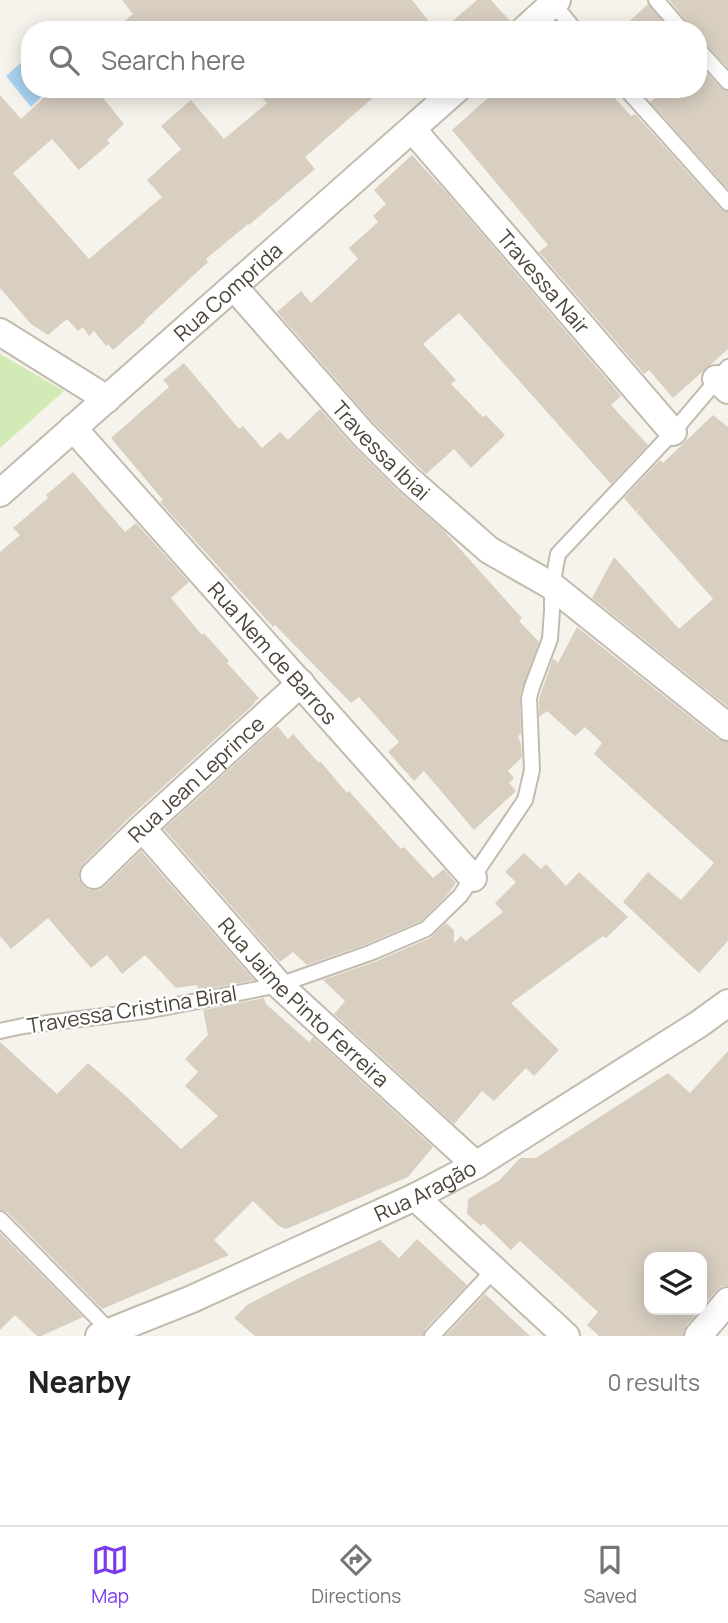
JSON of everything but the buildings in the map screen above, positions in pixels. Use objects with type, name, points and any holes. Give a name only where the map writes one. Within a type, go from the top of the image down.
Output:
[{"type":"street","points":[[534,21],[555,2]]},
{"type":"street","name":"Rua Comprida","points":[[0,494],[447,98]]},
{"type":"street","name":"Travessa Nair","points":[[413,130],[673,432]]},
{"type":"street","name":"Travessa Ibiai","points":[[234,288],[363,434],[408,479],[489,550],[552,586],[728,727]]},
{"type":"street","points":[[0,332],[107,399]]},
{"type":"street","name":"Rua Nem de Barros","points":[[74,428],[473,878]]},
{"type":"street","name":"Rua Jean Leprince","points":[[94,875],[301,683]]},
{"type":"street","name":"Rua Jaime Pinto Ferreira","points":[[142,828],[279,985],[476,1165]]},
{"type":"street","name":"Rua Aragão","points":[[105,1334],[192,1300],[415,1197],[476,1165],[728,1003]]},
{"type":"street","points":[[415,1197],[566,1336]]},
{"type":"street","points":[[698,1336],[728,1301]]},
{"type":"lane","points":[[656,0],[674,21]]},
{"type":"lane","points":[[555,2],[569,21]]},
{"type":"lane","points":[[707,59],[728,82]]},
{"type":"lane","points":[[634,98],[728,203]]},
{"type":"lane","name":"Travessa Cristina Biral","points":[[0,1031],[146,1011],[279,985],[370,953],[426,929],[460,896],[525,800],[532,770],[529,698],[550,639],[552,586],[558,554],[724,379]]},
{"type":"lane","points":[[0,1219],[105,1334]]},
{"type":"lane","points":[[432,1336],[494,1270]]},
{"type":"green space","points":[[0,354],[64,391],[0,448]]},
{"type":"water","points":[[21,63],[21,95],[6,76]]},
{"type":"water","points":[[24,98],[40,98],[31,107]]}]
